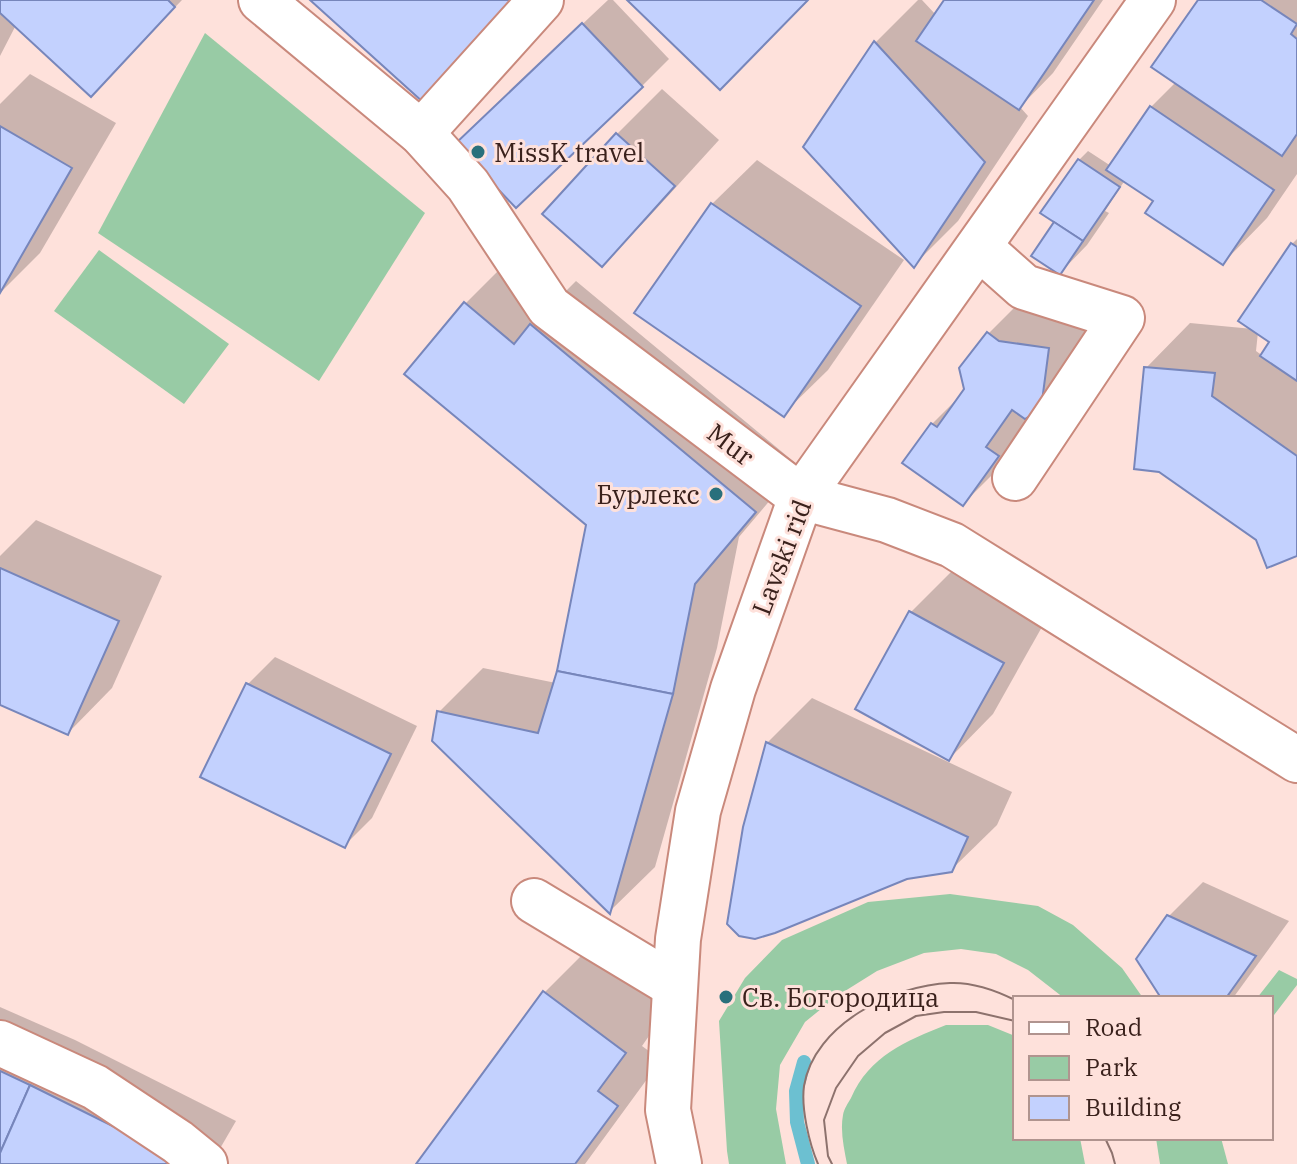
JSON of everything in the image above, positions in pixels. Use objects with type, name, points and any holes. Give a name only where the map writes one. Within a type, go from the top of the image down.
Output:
[{"type":"street","name":"Mur","points":[[261,0],[421,133],[468,185],[549,307],[801,497],[887,520],[952,545],[1297,760]]},
{"type":"street","points":[[421,133],[541,0]]},
{"type":"street","name":"Lavski rid","points":[[679,1164],[668,1110],[678,939],[698,811],[733,689],[801,497],[1153,0]]},
{"type":"street","points":[[979,247],[1024,287],[1122,318],[1015,478]]},
{"type":"street","points":[[534,901],[675,986]]},
{"type":"street","points":[[0,1043],[95,1087],[178,1142],[205,1164]]},
{"type":"green space","points":[[205,33],[425,213],[319,381],[98,233]]},
{"type":"green space","points":[[99,250],[229,344],[184,404],[54,311]]},
{"type":"green space","points":[[950,894],[1038,906],[1073,925],[1122,968],[1142,996],[1061,996],[1028,970],[996,954],[961,949],[924,953],[877,971],[837,996],[805,1022],[780,1065],[776,1109],[786,1164],[729,1164],[719,1021],[745,978],[782,940],[868,902]]},
{"type":"green space","points":[[1279,970],[1297,979],[1297,985],[1273,1016],[1273,996],[1259,996]]},
{"type":"green space","points":[[946,1025],[988,1025],[1013,1035],[1013,1140],[1080,1140],[1085,1164],[847,1164],[842,1133],[846,1106],[859,1083],[878,1061],[917,1037]]},
{"type":"green space","points":[[1156,1140],[1222,1140],[1228,1164],[1160,1164]]},
{"type":"building","points":[[0,0],[168,0],[175,7],[91,97],[0,13]]},
{"type":"building","points":[[310,0],[517,0],[424,103]]},
{"type":"building","points":[[627,0],[808,0],[720,90]]},
{"type":"building","points":[[944,0],[1094,0],[1019,110],[916,41]]},
{"type":"building","points":[[1198,0],[1261,0],[1297,24],[1291,34],[1297,39],[1297,134],[1282,156],[1151,67]]},
{"type":"building","points":[[582,23],[643,87],[516,208],[455,144]]},
{"type":"building","points":[[874,41],[985,162],[914,268],[803,147]]},
{"type":"building","points":[[1150,106],[1274,190],[1223,265],[1145,213],[1153,201],[1106,170]]},
{"type":"building","points":[[0,126],[72,168],[0,293]]},
{"type":"building","points":[[616,133],[675,186],[602,267],[542,214]]},
{"type":"building","points":[[1078,159],[1120,187],[1083,241],[1040,213]]},
{"type":"building","points":[[711,203],[861,306],[784,417],[634,313]]},
{"type":"building","points":[[1054,222],[1083,241],[1060,275],[1031,256]]},
{"type":"building","points":[[1291,243],[1297,247],[1297,381],[1260,356],[1269,342],[1238,321]]},
{"type":"building","points":[[464,302],[514,344],[530,324],[756,512],[695,584],[673,694],[557,671],[586,525],[404,374]]},
{"type":"building","points":[[987,332],[999,341],[1049,348],[1041,409],[1025,419],[1012,410],[986,447],[999,456],[963,506],[902,463],[931,423],[937,427],[964,389],[959,368]]},
{"type":"building","points":[[1144,367],[1215,373],[1212,396],[1297,456],[1297,556],[1267,568],[1256,540],[1159,472],[1134,469]]},
{"type":"building","points":[[0,568],[119,621],[68,735],[0,705]]},
{"type":"building","points":[[909,611],[1004,663],[949,761],[855,709]]},
{"type":"building","points":[[557,671],[673,694],[610,914],[432,741],[437,711],[538,733]]},
{"type":"building","points":[[246,683],[391,754],[345,848],[200,777]]},
{"type":"building","points":[[766,742],[968,837],[952,872],[907,879],[775,933],[755,939],[739,936],[727,924],[743,827]]},
{"type":"building","points":[[1167,915],[1256,956],[1227,996],[1160,996],[1136,959]]},
{"type":"building","points":[[543,991],[626,1053],[598,1091],[618,1106],[575,1164],[416,1164]]},
{"type":"building","points":[[0,1071],[30,1085],[0,1153]]},
{"type":"building","points":[[30,1085],[189,1164],[0,1164],[0,1153]]},
{"type":"waterway","points":[[804,1062],[796,1091],[797,1122],[808,1164]]},
{"type":"tram line","points":[[818,1164],[806,1125],[804,1086],[811,1064],[823,1044],[840,1027],[882,1000],[928,985],[976,985],[1013,999]]},
{"type":"tram line","points":[[832,1164],[828,1156],[824,1120],[836,1088],[858,1056],[885,1033],[916,1016],[944,1012],[976,1012],[1013,1021]]},
{"type":"tram line","points":[[1106,1140],[1115,1164]]},
{"type":"place","name":"MissK travel","points":[[478,152]]},
{"type":"place","name":"Бурлекс","points":[[716,494]]},
{"type":"place","name":"Св. Богородица","points":[[726,997]]}]
